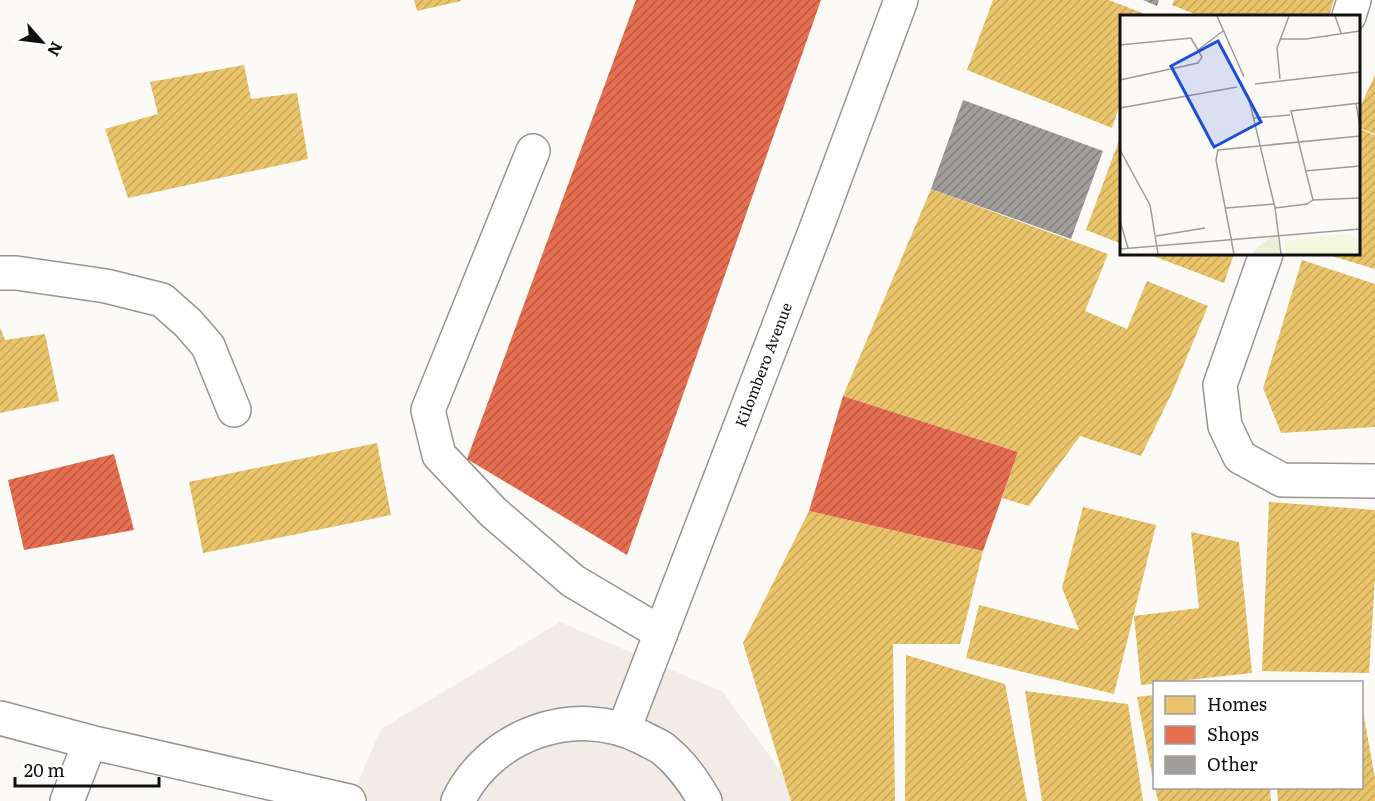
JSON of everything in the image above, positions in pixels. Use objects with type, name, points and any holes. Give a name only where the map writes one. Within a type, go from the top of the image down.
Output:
[{"type":"street","name":"Kilombero Avenue","points":[[624,729],[816,230],[901,0]]},
{"type":"street","points":[[1349,15],[1354,0]]},
{"type":"street","points":[[533,151],[428,410],[439,455],[493,512],[573,581],[662,633]]},
{"type":"street","points":[[1266,255],[1220,385],[1225,426],[1240,457],[1282,480],[1375,481]]},
{"type":"street","points":[[0,273],[16,273],[106,286],[162,300],[188,323],[208,346],[234,410]]},
{"type":"street","points":[[0,718],[90,742],[349,801]]},
{"type":"street","points":[[458,801],[466,784],[496,752],[536,730],[580,722],[624,729],[661,747],[690,775],[705,801]]},
{"type":"street","points":[[67,801],[90,742]]},
{"type":"shaded area","points":[[560,622],[723,692],[802,801],[350,801],[381,729]]},
{"type":"building: Homes","points":[[414,0],[461,0],[461,1],[417,11]]},
{"type":"building: Homes","points":[[993,0],[1109,0],[1147,15],[1120,15],[1120,104],[1112,128],[967,70]]},
{"type":"building: Homes","points":[[1174,0],[1334,0],[1329,15],[1197,15],[1172,5]]},
{"type":"building: Homes","points":[[244,65],[251,99],[297,93],[308,159],[128,198],[105,129],[158,114],[150,82]]},
{"type":"building: Homes","points":[[1375,75],[1375,134],[1360,128],[1360,107]]},
{"type":"building: Homes","points":[[1360,129],[1375,135],[1375,269],[1328,255],[1360,255]]},
{"type":"building: Homes","points":[[1120,138],[1120,243],[1086,230]]},
{"type":"building: Homes","points":[[931,189],[1108,254],[1085,311],[1127,329],[1147,281],[1208,306],[1172,393],[1141,456],[1080,436],[1029,506],[1002,498],[1018,452],[843,396]]},
{"type":"building: Homes","points":[[1151,255],[1234,255],[1224,283]]},
{"type":"building: Homes","points":[[1302,260],[1375,284],[1375,427],[1281,433],[1263,388]]},
{"type":"building: Homes","points":[[0,327],[5,340],[45,334],[59,401],[0,413]]},
{"type":"building: Homes","points":[[377,443],[391,515],[203,553],[189,482]]},
{"type":"building: Homes","points":[[1269,502],[1375,510],[1375,578],[1369,673],[1262,671]]},
{"type":"building: Homes","points":[[1083,507],[1156,525],[1114,694],[966,658],[979,605],[1079,630],[1062,588]]},
{"type":"building: Homes","points":[[809,511],[983,551],[960,644],[893,644],[895,801],[791,801],[743,643]]},
{"type":"building: Homes","points":[[1191,532],[1239,542],[1252,673],[1178,681],[1153,681],[1153,684],[1141,685],[1134,616],[1199,608]]},
{"type":"building: Homes","points":[[906,655],[1005,684],[1027,801],[905,801]]},
{"type":"building: Homes","points":[[1025,691],[1128,704],[1143,801],[1042,801]]},
{"type":"building: Homes","points":[[1153,695],[1153,780],[1137,697]]},
{"type":"building: Homes","points":[[1363,712],[1375,778],[1375,801],[1278,801],[1277,789],[1363,789]]},
{"type":"building: Homes","points":[[1155,789],[1270,789],[1271,801],[1158,801]]},
{"type":"building: Shops","points":[[636,0],[821,0],[627,555],[467,459]]},
{"type":"building: Shops","points":[[843,396],[1018,452],[983,551],[809,511]]},
{"type":"building: Shops","points":[[114,454],[134,530],[24,550],[8,480]]},
{"type":"building: Other","points":[[1143,0],[1159,0],[1157,6]]},
{"type":"building: Other","points":[[963,100],[1103,151],[1071,239],[931,189]]}]
